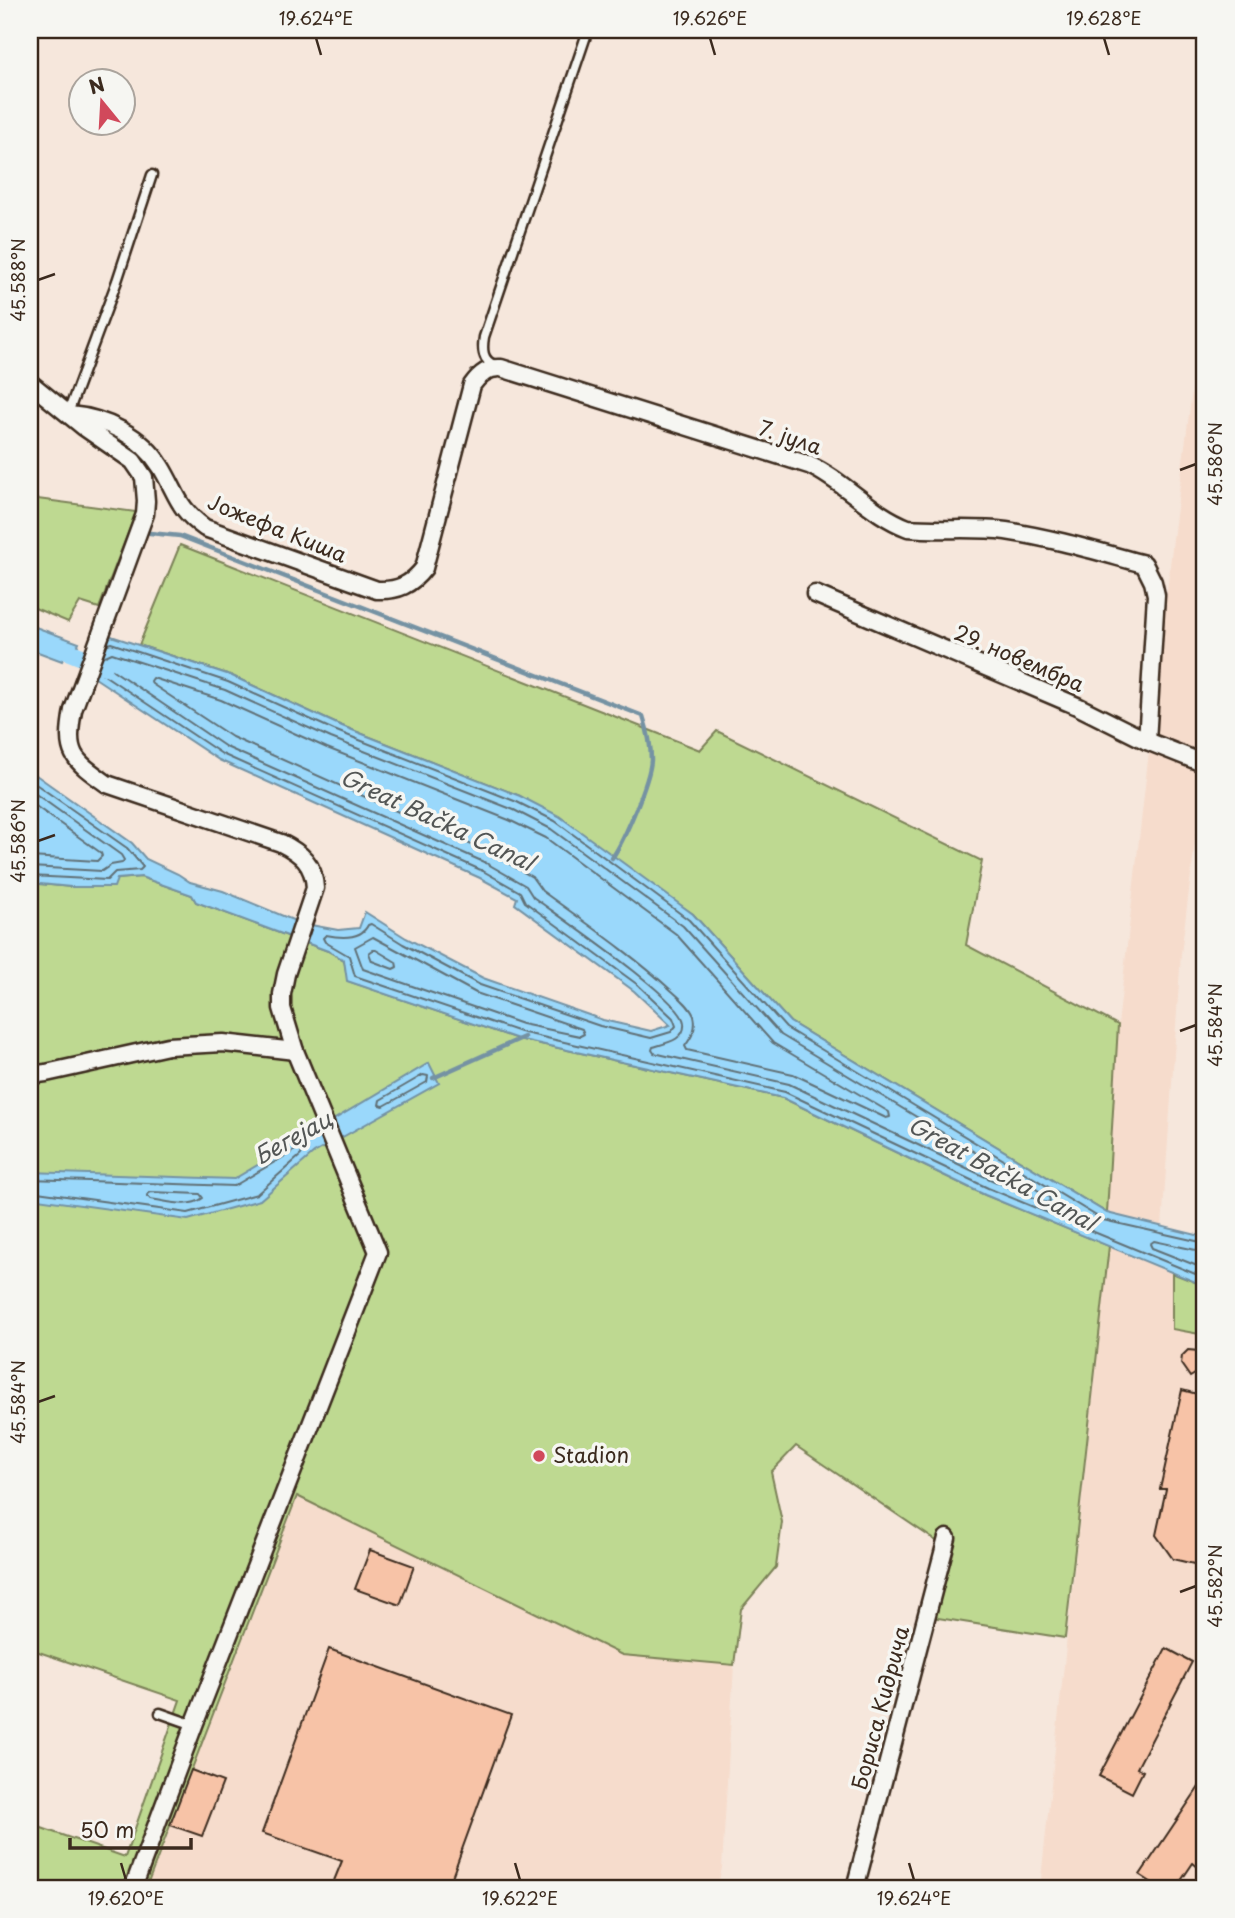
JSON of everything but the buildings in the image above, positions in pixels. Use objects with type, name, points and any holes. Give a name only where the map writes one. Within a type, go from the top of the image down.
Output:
[{"type":"street","name":"Јожефа Киша","points":[[68,414],[99,419],[141,444],[161,467],[183,508],[205,528],[377,590],[390,590],[408,584],[424,568],[472,385],[485,372],[494,367],[501,368]]},
{"type":"street","name":"7. јула","points":[[501,368],[822,471],[878,511],[908,528],[1005,531],[1144,564],[1156,595],[1147,741]]},
{"type":"street","name":"Јожефа Киша","points":[[30,383],[133,461],[144,477],[145,514],[72,710],[69,733],[73,755],[83,767],[107,784],[281,843],[307,860],[314,876],[315,888],[286,974],[282,1008],[295,1051],[378,1252],[133,1888]]},
{"type":"street","name":"29. новембра","points":[[815,594],[1205,764]]},
{"type":"street","points":[[30,1075],[168,1046],[223,1043],[295,1051]]},
{"type":"street","name":"Бориса Кидрича","points":[[855,1888],[947,1538]]},
{"type":"lane","points":[[501,368],[489,363],[485,357],[482,348],[484,337],[588,30]]},
{"type":"lane","points":[[68,414],[117,281],[152,175]]},
{"type":"lane","points":[[160,1713],[194,1725]]},
{"type":"shaded area","points":[[1205,290],[1205,764],[1181,954],[1162,1227],[1107,1213],[1118,1025],[1173,539]]},
{"type":"shaded area","points":[[1109,1246],[1172,1273],[1172,1329],[1205,1335],[1205,1888],[1040,1888]]},
{"type":"shaded area","points":[[297,1496],[622,1655],[734,1665],[722,1868],[717,1888],[146,1888]]},
{"type":"green space","points":[[30,498],[136,512],[99,608],[80,602],[68,622],[30,606]]},
{"type":"green space","points":[[180,545],[700,750],[717,731],[982,861],[966,945],[1118,1025],[1107,1213],[790,1022],[693,914],[520,796],[337,724],[230,675],[139,645]]},
{"type":"green space","points":[[141,877],[192,895],[196,902],[328,951],[344,960],[348,981],[518,1039],[783,1098],[985,1195],[1109,1246],[1065,1638],[925,1616],[942,1545],[796,1446],[771,1472],[782,1522],[776,1567],[741,1609],[734,1665],[622,1655],[297,1496],[146,1888],[30,1888],[30,1824],[125,1857],[180,1700],[30,1649],[30,883],[71,887]]},
{"type":"green space","points":[[1172,1273],[1205,1286],[1205,1335],[1172,1329]]},
{"type":"water","points":[[30,625],[79,643],[71,660],[64,657],[62,661],[30,649]]},
{"type":"water","points":[[108,635],[230,675],[337,724],[520,796],[559,816],[693,914],[790,1022],[1107,1213],[1205,1237],[1205,1286],[985,1195],[783,1098],[518,1039],[347,981],[344,960],[328,951],[196,902],[192,895],[141,877],[117,879],[114,887],[30,883],[30,772],[132,843],[146,859],[190,882],[223,891],[300,923],[338,930],[359,928],[365,912],[406,938],[483,978],[603,1020],[651,1031],[670,1025],[634,991],[515,904],[517,898],[480,878],[219,760],[79,670]]},
{"type":"water","points":[[429,1063],[439,1083],[314,1153],[260,1200],[188,1220],[30,1198],[30,1172],[234,1179]]},
{"type":"waterway","points":[[150,533],[180,536],[643,716],[650,743],[650,769],[636,810],[612,858]]},
{"type":"waterway","name":"Great Bačka Canal","points":[[30,636],[104,666]]},
{"type":"waterway","name":"Бегејац","points":[[433,1078],[524,1037]]},
{"type":"place","name":"Stadion","points":[[539,1456]]}]
